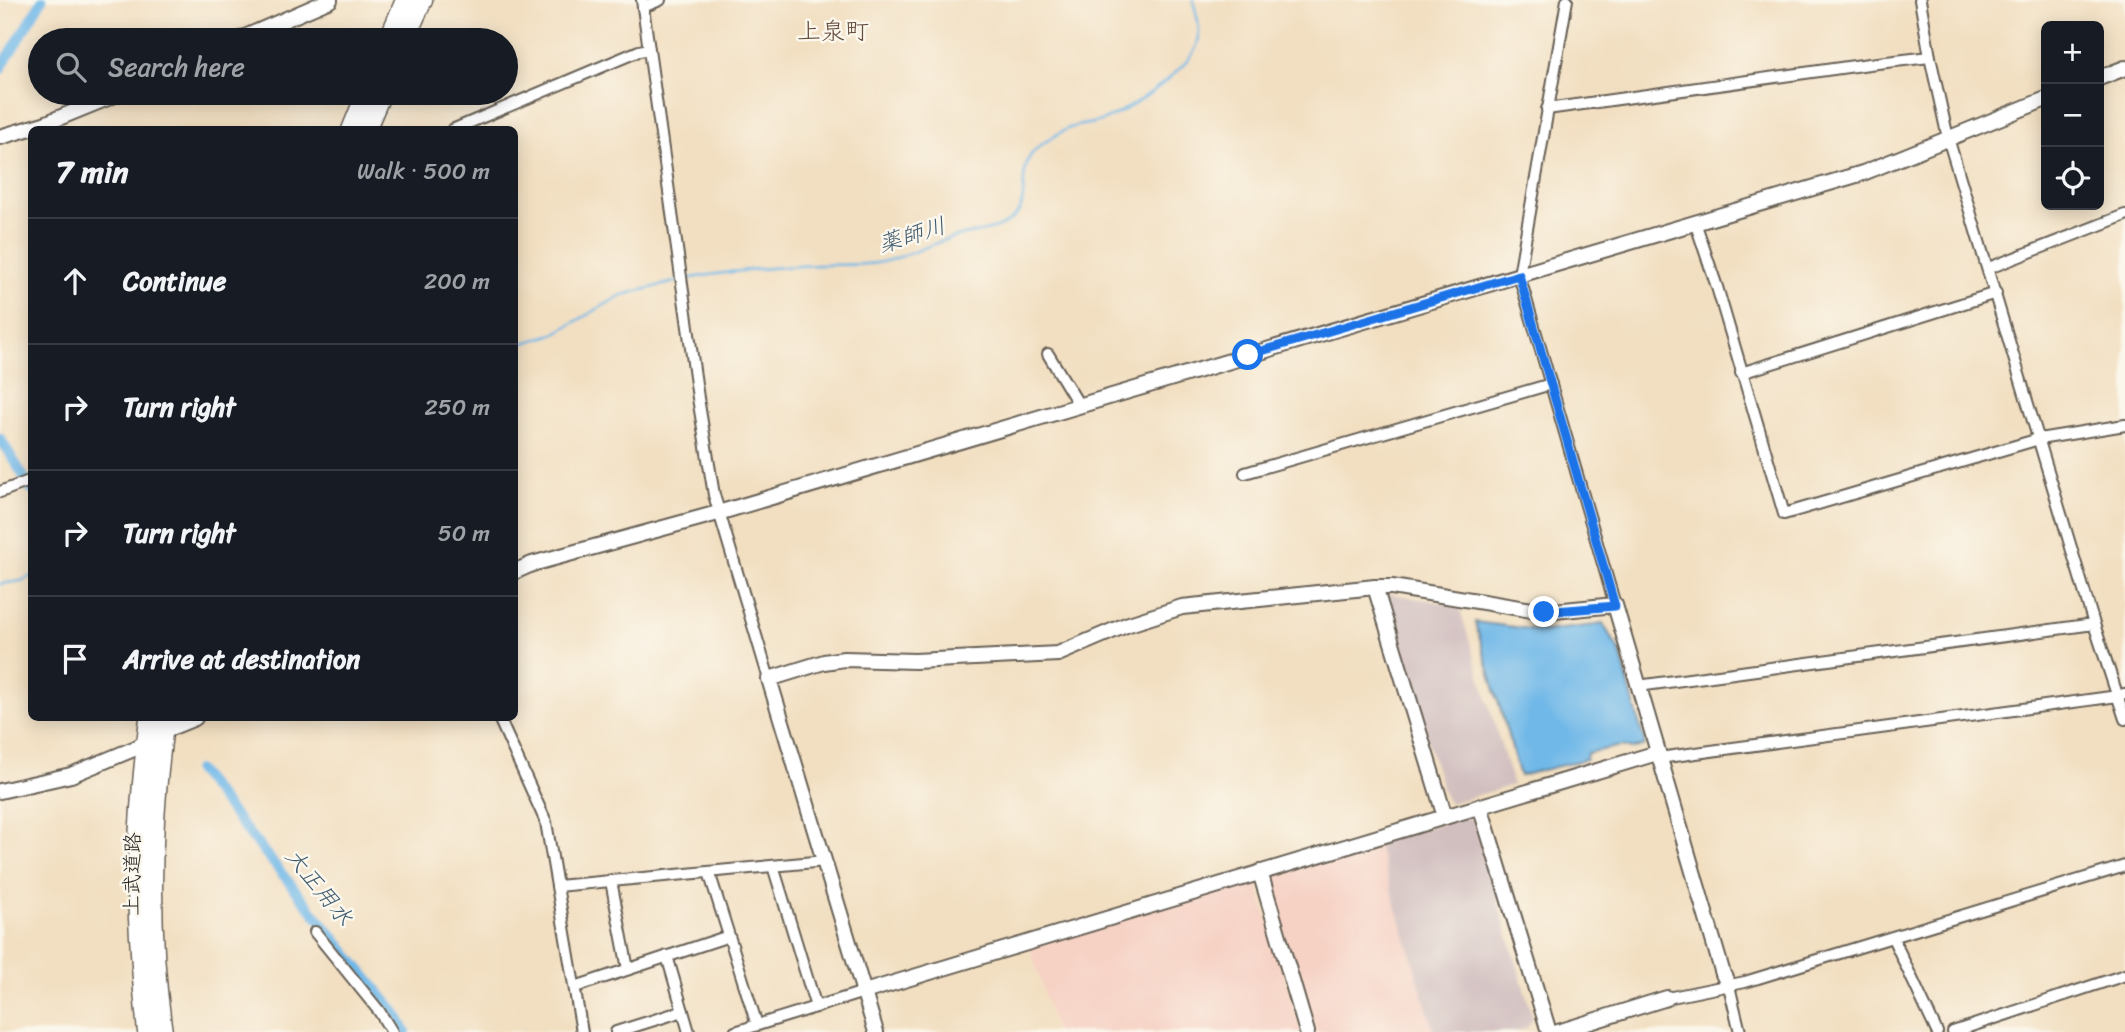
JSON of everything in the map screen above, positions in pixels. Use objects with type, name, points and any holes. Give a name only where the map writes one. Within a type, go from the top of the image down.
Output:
[{"type":"highway","points":[[393,28],[405,0]]},
{"type":"highway","points":[[410,28],[423,0]]},
{"type":"highway","points":[[353,126],[361,105]]},
{"type":"highway","points":[[368,126],[377,105]]},
{"type":"highway","name":"上武道路","points":[[147,1032],[137,886],[140,807],[149,721]]},
{"type":"highway","name":"上武道路","points":[[163,1032],[157,978],[153,877],[158,773],[164,724]]},
{"type":"street","points":[[266,28],[330,0]]},
{"type":"street","points":[[660,0],[643,4],[698,398],[718,513],[876,1032]]},
{"type":"street","points":[[1567,0],[1519,275],[1740,1032]]},
{"type":"street","points":[[1920,0],[1948,138],[2094,624],[2122,695],[2125,719]]},
{"type":"street","points":[[518,102],[649,49]]},
{"type":"street","points":[[1547,109],[1930,57]]},
{"type":"street","points":[[2104,76],[2125,68]]},
{"type":"street","points":[[518,570],[531,564],[718,513],[1863,173],[2041,101]]},
{"type":"street","points":[[37,126],[91,105]]},
{"type":"street","points":[[462,126],[512,105]]},
{"type":"street","points":[[0,137],[28,129]]},
{"type":"street","points":[[1989,268],[2125,215]]},
{"type":"street","points":[[1695,222],[1784,514],[2039,439],[2125,425]]},
{"type":"street","points":[[1741,373],[1996,293]]},
{"type":"street","points":[[1048,354],[1079,405]]},
{"type":"street","points":[[1245,473],[1551,384]]},
{"type":"street","points":[[0,492],[27,482]]},
{"type":"street","points":[[769,679],[836,660],[915,661],[1058,654],[1126,625],[1182,607],[1375,587],[1392,587],[1544,612],[1615,606]]},
{"type":"street","points":[[1375,587],[1445,817]]},
{"type":"street","points":[[1638,686],[2094,624]]},
{"type":"street","points":[[735,1032],[1480,806],[1658,756],[2122,695]]},
{"type":"street","points":[[500,721],[546,822],[582,1032]]},
{"type":"street","points":[[0,791],[71,775],[128,752],[146,742],[164,724]]},
{"type":"street","points":[[1480,806],[1549,1032]]},
{"type":"street","points":[[557,886],[825,861]]},
{"type":"street","points":[[773,866],[816,1007]]},
{"type":"street","points":[[1558,1032],[1667,998],[1728,986],[1893,938],[2125,866]]},
{"type":"street","points":[[709,872],[757,1025]]},
{"type":"street","points":[[1260,872],[1307,1032]]},
{"type":"street","points":[[611,881],[628,969]]},
{"type":"street","points":[[315,932],[379,1011],[392,1032]]},
{"type":"street","points":[[575,986],[729,936]]},
{"type":"street","points":[[1893,938],[1937,1032]]},
{"type":"street","points":[[667,956],[690,1032]]},
{"type":"street","points":[[1953,1032],[2125,975]]},
{"type":"street","points":[[616,1032],[683,1011]]},
{"type":"shaded area","points":[[1387,593],[1459,606],[1513,785],[1451,803],[1446,800],[1383,598]]},
{"type":"shaded area","points":[[1466,816],[1473,820],[1533,1018],[1527,1028],[1514,1032],[1434,1032],[1377,842]]},
{"type":"shaded area","points":[[1377,842],[1434,1032],[1313,1032],[1269,881],[1272,874]]},
{"type":"shaded area","points":[[1250,880],[1257,884],[1301,1032],[1056,1032],[1030,947]]},
{"type":"water","points":[[1475,622],[1545,631],[1603,624],[1620,652],[1645,745],[1632,749],[1621,746],[1587,753],[1586,759],[1520,776]]},
{"type":"waterway","name":"大正用水","points":[[0,70],[42,0]]},
{"type":"waterway","name":"薬師川","points":[[686,279],[768,268],[876,263],[952,238],[1002,226],[1020,210],[1025,168],[1031,155],[1039,147],[1069,128],[1101,121],[1126,109],[1157,88],[1184,64],[1193,53],[1199,37],[1193,0]]},
{"type":"waterway","name":"薬師川","points":[[518,345],[554,334],[622,295],[679,281]]},
{"type":"waterway","name":"大正用水","points":[[0,438],[28,484]]},
{"type":"waterway","name":"薬師川","points":[[0,584],[28,578]]},
{"type":"waterway","name":"大正用水","points":[[197,770],[396,1013],[406,1032]]},
{"type":"district","name":"上泉町","points":[[833,31]]},
{"type":"route","points":[[1248,355],[1519,275],[1615,606],[1544,612]]}]
